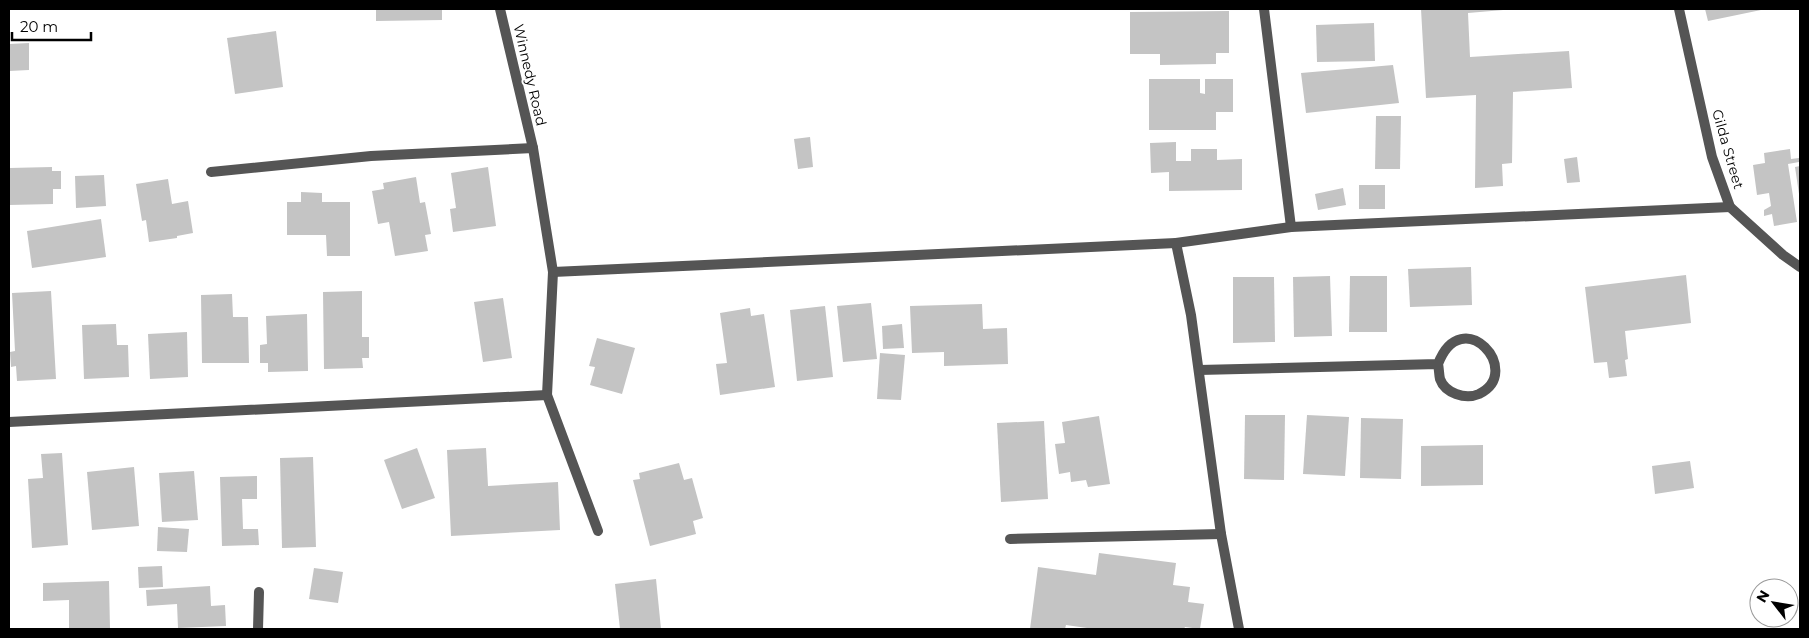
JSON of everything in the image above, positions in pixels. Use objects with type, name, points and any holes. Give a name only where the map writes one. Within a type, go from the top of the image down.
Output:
[{"type":"street","name":"Winnedy Road","points":[[500,9],[533,148],[553,272],[547,395]]},
{"type":"street","points":[[1264,9],[1291,227]]},
{"type":"street","name":"Gilda Street","points":[[1680,9],[1712,157],[1730,207],[1783,255],[1800,267]]},
{"type":"street","points":[[210,172],[371,156],[533,148]]},
{"type":"street","points":[[553,272],[1176,242],[1291,227],[1730,207]]},
{"type":"street","points":[[1176,242],[1191,315],[1221,534],[1239,629]]},
{"type":"street","points":[[1783,255],[1800,257]]},
{"type":"street","points":[[1465,339],[1478,341],[1488,348],[1495,361],[1495,373],[1488,387],[1483,391],[1478,394],[1461,396],[1448,390],[1440,379],[1438,364],[1443,352],[1456,341],[1465,339]]},
{"type":"street","points":[[1199,370],[1438,364]]},
{"type":"street","points":[[9,422],[547,395],[598,531]]},
{"type":"street","points":[[1010,539],[1221,534]]},
{"type":"street","points":[[258,629],[259,592]]},
{"type":"building","points":[[376,9],[442,9],[442,20],[376,21]]},
{"type":"building","points":[[1421,9],[1515,9],[1468,13],[1470,57],[1569,51],[1572,88],[1513,92],[1512,163],[1502,164],[1503,186],[1475,188],[1476,95],[1426,98]]},
{"type":"building","points":[[1705,9],[1761,9],[1761,10],[1708,21]]},
{"type":"building","points":[[1229,11],[1229,53],[1216,53],[1216,64],[1160,65],[1160,54],[1130,54],[1130,12]]},
{"type":"building","points":[[1374,23],[1375,61],[1317,62],[1316,25]]},
{"type":"building","points":[[276,31],[283,87],[235,94],[227,38]]},
{"type":"building","points":[[29,43],[29,70],[9,71],[9,44]]},
{"type":"building","points":[[1393,65],[1399,103],[1306,113],[1301,73]]},
{"type":"building","points":[[1149,79],[1200,79],[1200,93],[1205,94],[1205,79],[1233,79],[1233,112],[1216,112],[1216,130],[1149,130]]},
{"type":"building","points":[[1376,116],[1401,116],[1400,169],[1375,169]]},
{"type":"building","points":[[810,137],[813,167],[798,169],[794,139]]},
{"type":"building","points":[[1176,142],[1176,161],[1191,161],[1191,149],[1217,149],[1217,160],[1242,159],[1242,190],[1169,191],[1169,172],[1151,173],[1150,143]]},
{"type":"building","points":[[1790,149],[1791,159],[1799,158],[1799,162],[1788,164],[1797,222],[1774,226],[1772,214],[1764,216],[1764,210],[1771,206],[1769,193],[1757,195],[1753,165],[1765,163],[1764,153]]},
{"type":"building","points":[[1577,157],[1580,182],[1567,183],[1564,159]]},
{"type":"building","points":[[1800,166],[1800,194],[1799,194],[1795,167]]},
{"type":"building","points":[[52,167],[52,171],[61,171],[61,189],[53,189],[53,204],[9,205],[9,168]]},
{"type":"building","points":[[488,167],[496,226],[453,232],[450,209],[456,208],[451,173]]},
{"type":"building","points":[[104,175],[106,206],[76,208],[75,176]]},
{"type":"building","points":[[416,177],[420,203],[425,202],[431,234],[425,235],[428,251],[395,256],[389,222],[378,224],[372,191],[384,189],[383,183]]},
{"type":"building","points":[[168,179],[172,204],[188,201],[193,233],[177,236],[177,238],[149,242],[146,220],[142,221],[136,184]]},
{"type":"building","points":[[1359,185],[1385,185],[1385,209],[1359,209]]},
{"type":"building","points":[[1343,188],[1346,205],[1318,210],[1315,194]]},
{"type":"building","points":[[301,192],[322,193],[322,202],[350,202],[350,256],[327,256],[326,235],[287,235],[287,202],[301,202]]},
{"type":"building","points":[[101,219],[106,257],[32,268],[27,231]]},
{"type":"building","points":[[1471,267],[1472,305],[1410,307],[1408,269]]},
{"type":"building","points":[[1686,275],[1691,323],[1625,331],[1628,359],[1625,360],[1627,376],[1609,378],[1607,362],[1594,363],[1585,287]]},
{"type":"building","points":[[1330,276],[1332,336],[1294,337],[1293,277]]},
{"type":"building","points":[[1350,276],[1387,276],[1387,332],[1349,332]]},
{"type":"building","points":[[1233,277],[1274,277],[1275,342],[1233,343]]},
{"type":"building","points":[[51,291],[56,379],[17,381],[16,366],[11,367],[10,352],[15,351],[12,293]]},
{"type":"building","points":[[362,291],[362,337],[369,337],[369,358],[362,358],[363,368],[324,369],[323,292]]},
{"type":"building","points":[[232,294],[233,317],[248,317],[249,363],[202,363],[201,295]]},
{"type":"building","points":[[503,298],[512,358],[483,362],[474,302]]},
{"type":"building","points":[[871,303],[877,359],[843,362],[837,306]]},
{"type":"building","points":[[982,304],[983,329],[1007,328],[1008,364],[944,366],[944,352],[912,353],[910,306]]},
{"type":"building","points":[[825,306],[833,377],[797,381],[790,310]]},
{"type":"building","points":[[750,308],[751,316],[764,314],[775,387],[720,395],[716,364],[727,363],[720,313]]},
{"type":"building","points":[[307,314],[308,371],[268,372],[268,363],[260,363],[260,345],[267,344],[266,316]]},
{"type":"building","points":[[116,324],[117,345],[128,345],[129,377],[84,379],[82,325]]},
{"type":"building","points":[[902,324],[904,348],[883,349],[882,326]]},
{"type":"building","points":[[187,332],[188,377],[150,379],[148,334]]},
{"type":"building","points":[[597,338],[635,348],[622,394],[590,385],[595,367],[589,366]]},
{"type":"building","points":[[880,353],[905,355],[901,400],[877,399]]},
{"type":"building","points":[[1245,415],[1285,415],[1284,480],[1244,479]]},
{"type":"building","points":[[1307,415],[1349,417],[1345,476],[1303,474]]},
{"type":"building","points":[[1099,416],[1110,484],[1088,487],[1086,480],[1071,482],[1070,472],[1059,474],[1055,444],[1065,443],[1062,422]]},
{"type":"building","points":[[1361,418],[1403,419],[1401,479],[1360,478]]},
{"type":"building","points":[[1044,421],[1048,499],[1001,502],[997,423]]},
{"type":"building","points":[[1483,445],[1483,485],[1421,486],[1421,446]]},
{"type":"building","points":[[417,448],[435,498],[402,509],[384,460]]},
{"type":"building","points":[[486,448],[488,486],[558,482],[560,530],[451,536],[447,450]]},
{"type":"building","points":[[62,453],[68,545],[32,548],[28,479],[43,478],[41,454]]},
{"type":"building","points":[[313,457],[316,547],[282,548],[280,458]]},
{"type":"building","points":[[1690,461],[1694,488],[1655,494],[1652,466]]},
{"type":"building","points":[[679,463],[684,480],[692,478],[703,518],[693,521],[696,534],[650,546],[633,480],[640,479],[639,473]]},
{"type":"building","points":[[134,467],[139,526],[92,530],[87,472]]},
{"type":"building","points":[[194,471],[198,520],[162,522],[159,473]]},
{"type":"building","points":[[257,476],[257,499],[242,499],[243,529],[258,529],[259,545],[222,546],[220,477]]},
{"type":"building","points":[[158,527],[189,529],[187,552],[157,551]]},
{"type":"building","points":[[1099,553],[1176,563],[1173,585],[1190,587],[1188,602],[1204,604],[1200,629],[1185,627],[1184,629],[1094,629],[1066,625],[1065,629],[1030,629],[1038,567],[1096,575]]},
{"type":"building","points":[[162,566],[163,587],[139,588],[138,567]]},
{"type":"building","points":[[314,568],[343,572],[338,603],[309,599]]},
{"type":"building","points":[[656,579],[661,629],[620,629],[615,584]]},
{"type":"building","points":[[109,581],[110,629],[69,629],[69,600],[43,601],[43,583]]},
{"type":"building","points":[[210,586],[211,606],[225,605],[226,626],[178,628],[177,604],[147,606],[146,590]]}]
